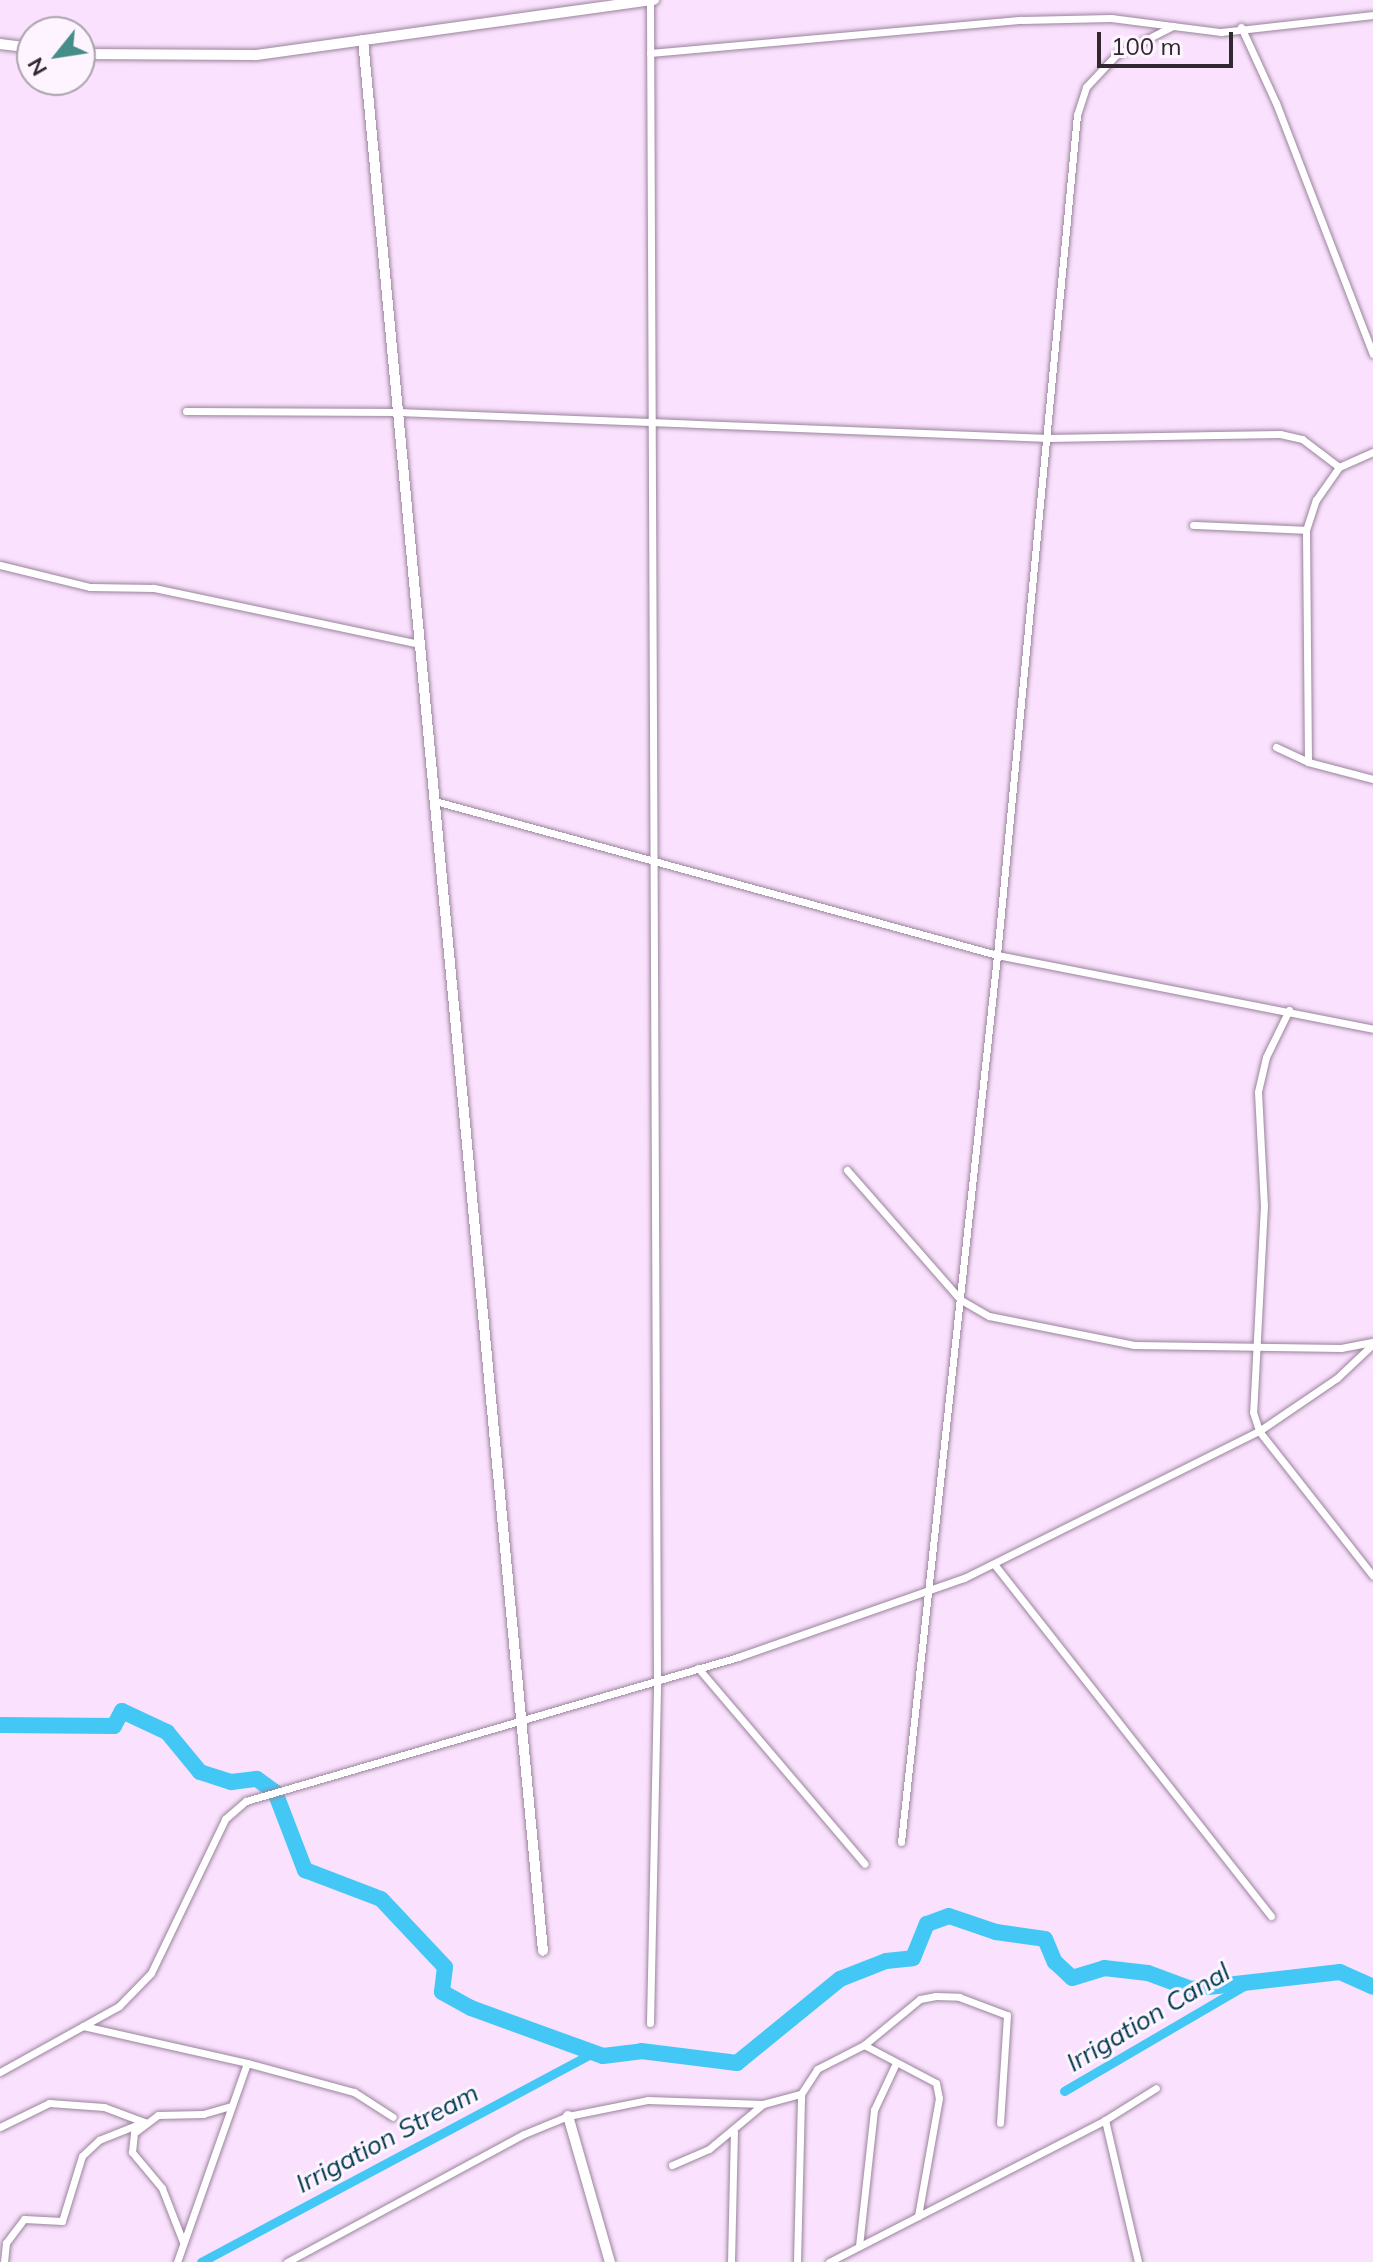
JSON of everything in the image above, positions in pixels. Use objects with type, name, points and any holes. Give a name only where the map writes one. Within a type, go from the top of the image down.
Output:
[{"type":"street","points":[[96,54],[256,55],[652,0],[657,1680],[650,2023]]},
{"type":"street","points":[[650,53],[1022,20],[1111,18],[1221,32],[1241,27],[1373,15]]},
{"type":"street","points":[[901,1842],[997,955],[1077,115],[1086,87],[1116,55],[1173,26]]},
{"type":"street","points":[[1241,27],[1276,103],[1373,354]]},
{"type":"street","points":[[363,40],[543,1951]]},
{"type":"street","points":[[186,411],[398,412],[1048,438],[1280,434],[1302,439],[1339,467]]},
{"type":"street","points":[[1308,762],[1306,530],[1316,500],[1339,467],[1373,452]]},
{"type":"street","points":[[1193,525],[1306,530]]},
{"type":"street","points":[[0,565],[90,587],[154,588],[420,644]]},
{"type":"street","points":[[1276,747],[1308,762],[1373,779]]},
{"type":"street","points":[[435,801],[997,955],[1289,1010],[1373,1029]]},
{"type":"street","points":[[1289,1010],[1266,1057],[1258,1092],[1264,1205],[1253,1412],[1259,1431],[1373,1576]]},
{"type":"street","points":[[847,1170],[961,1300],[989,1316],[1134,1345],[1341,1348],[1373,1343]]},
{"type":"street","points":[[0,2072],[119,2006],[151,1973],[225,1819],[246,1801],[698,1668],[929,1591],[994,1564],[1259,1431],[1337,1378],[1373,1343]]},
{"type":"street","points":[[994,1564],[1271,1916]]},
{"type":"street","points":[[698,1668],[865,1864]]},
{"type":"street","points":[[797,2262],[801,2094],[817,2069],[864,2045],[920,1999],[959,1997],[997,2008],[1010,2022],[1000,2123]]},
{"type":"street","points":[[83,2026],[247,2063],[354,2092],[393,2117]]},
{"type":"street","points":[[864,2045],[895,2065],[936,2083],[939,2098],[918,2216]]},
{"type":"street","points":[[177,2262],[247,2063]]},
{"type":"street","points":[[859,2246],[874,2110],[895,2065]]},
{"type":"street","points":[[829,2262],[1105,2120],[1156,2088]]},
{"type":"street","points":[[287,2262],[568,2116],[648,2100],[763,2104],[801,2094]]},
{"type":"street","points":[[0,2127],[49,2103],[104,2107],[144,2122]]},
{"type":"street","points":[[672,2165],[734,2132],[747,2114],[763,2104]]},
{"type":"street","points":[[4,2262],[6,2243],[24,2219],[62,2221],[82,2156],[99,2140],[179,2111],[203,2114],[231,2106]]},
{"type":"street","points":[[568,2116],[610,2262]]},
{"type":"street","points":[[1105,2120],[1138,2262]]},
{"type":"street","points":[[144,2122],[134,2133],[132,2152],[162,2188],[183,2244]]},
{"type":"street","points":[[731,2262],[734,2132]]},
{"type":"street","points":[[301,2262],[304,2253]]},
{"type":"waterway","points":[[0,1725],[114,1726],[122,1711],[167,1732],[200,1772],[231,1782],[257,1779],[275,1792],[305,1870],[381,1899],[445,1967],[442,1992],[471,2008],[603,2056],[641,2051],[737,2063],[840,1979],[886,1961],[913,1958],[927,1924],[949,1916],[996,1932],[1045,1939],[1055,1962],[1072,1978],[1104,1968],[1148,1973],[1191,1989],[1340,1972],[1373,1987]]},
{"type":"waterway","name":"Irrigation Canal","points":[[1064,2091],[1254,1980]]},
{"type":"waterway","name":"Irrigation Stream","points":[[201,2262],[594,2052]]}]
